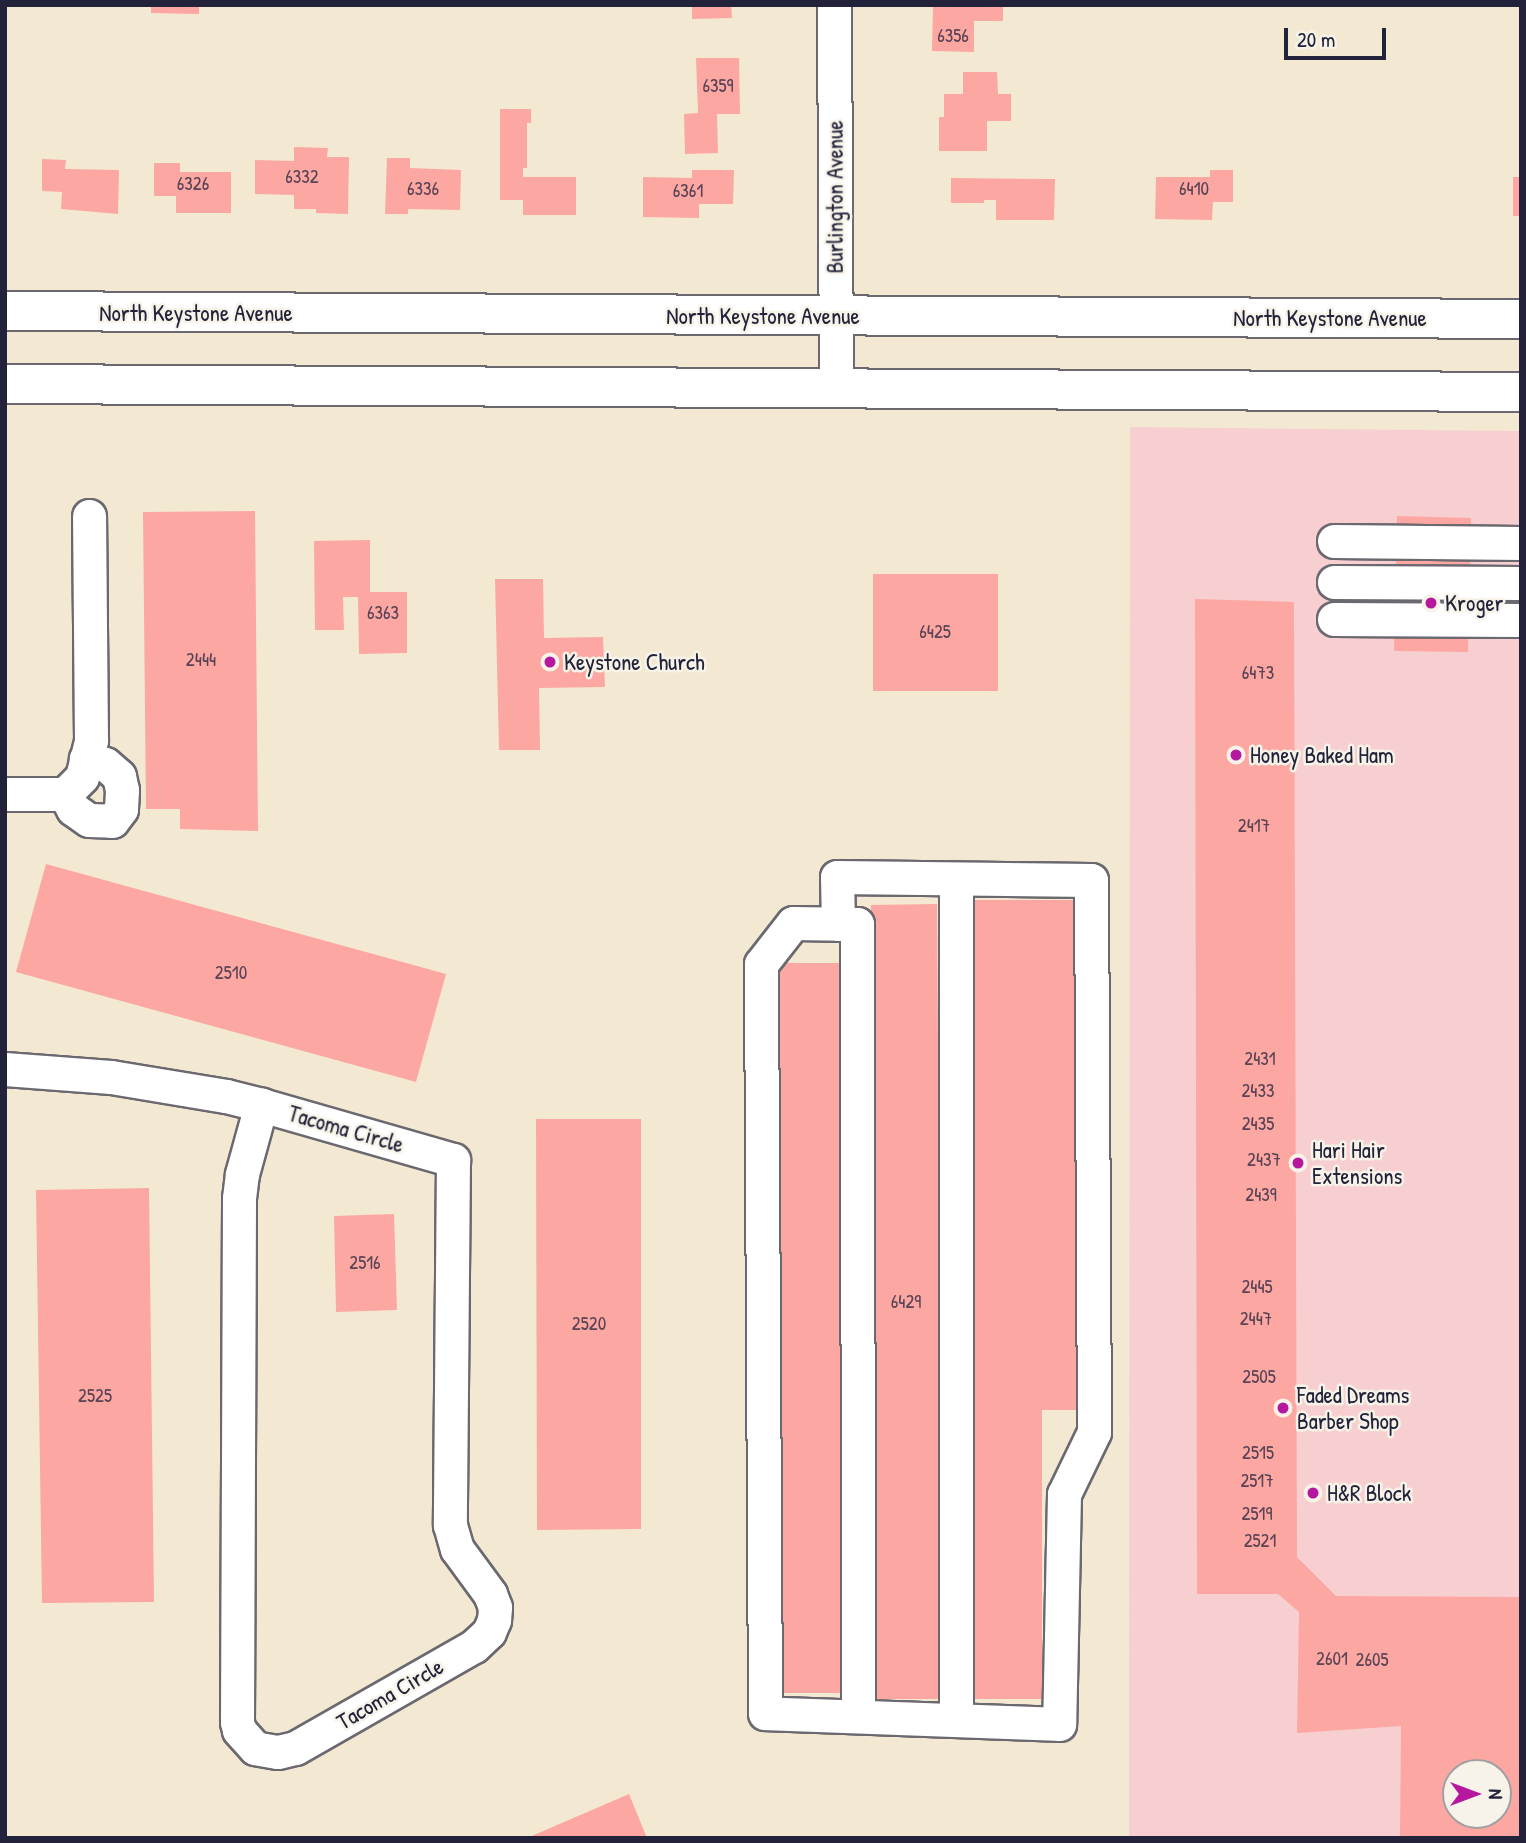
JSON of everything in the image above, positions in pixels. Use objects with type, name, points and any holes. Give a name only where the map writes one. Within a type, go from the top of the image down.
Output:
[{"type":"main road","name":"North Keystone Avenue","points":[[5,311],[1521,319]]},
{"type":"main road","points":[[5,384],[1521,392]]},
{"type":"street","name":"Burlington Avenue","points":[[834,5],[836,389]]},
{"type":"street","points":[[5,794],[65,794],[82,777],[91,740],[89,516]]},
{"type":"street","points":[[1334,541],[1521,543]]},
{"type":"street","points":[[1334,582],[1521,583]]},
{"type":"street","points":[[1334,619],[1521,620]]},
{"type":"street","points":[[65,794],[73,810],[89,820],[112,821],[121,810],[122,790],[119,776],[105,764],[86,759]]},
{"type":"street","points":[[838,924],[837,877],[1091,880],[1094,1432],[1064,1494],[1059,1724],[765,1713],[761,964],[793,923],[838,924],[857,924],[858,1716]]},
{"type":"street","points":[[956,878],[956,1720]]},
{"type":"street","name":"Tacoma Circle","points":[[5,1069],[111,1077],[226,1096],[261,1105],[453,1160],[450,1525],[457,1549],[487,1589],[495,1607],[489,1632],[479,1642],[295,1748],[277,1752],[255,1748],[239,1730],[237,1722],[239,1198],[242,1174],[261,1105]]},
{"type":"shaded area","points":[[1130,427],[1521,431],[1521,1838],[1129,1838]]},
{"type":"building","points":[[151,5],[199,5],[199,14],[151,13]]},
{"type":"building","points":[[692,5],[731,5],[732,18],[692,19]]},
{"type":"building","points":[[933,5],[1003,5],[1003,21],[974,21],[974,52],[932,51]]},
{"type":"building","points":[[696,58],[739,58],[740,114],[717,114],[718,153],[685,154],[684,114],[698,113]]},
{"type":"building","points":[[963,72],[997,72],[998,94],[1011,94],[1011,121],[987,121],[987,151],[939,151],[939,117],[944,117],[944,94],[963,94]]},
{"type":"building","points":[[500,109],[531,109],[531,123],[527,123],[527,168],[523,168],[523,177],[576,177],[576,215],[523,215],[523,200],[500,200]]},
{"type":"building","points":[[294,147],[328,148],[327,157],[349,157],[348,214],[294,209],[294,195],[255,194],[255,160],[294,161]]},
{"type":"building","points":[[387,158],[410,158],[410,168],[461,170],[460,210],[408,209],[408,214],[385,214]]},
{"type":"building","points":[[42,159],[66,160],[65,169],[119,170],[118,214],[61,209],[62,192],[42,191]]},
{"type":"building","points":[[154,163],[180,163],[180,172],[231,172],[231,213],[176,213],[176,196],[154,196]]},
{"type":"building","points":[[692,170],[734,170],[733,204],[699,204],[699,218],[643,217],[643,177],[692,178]]},
{"type":"building","points":[[1210,170],[1233,170],[1233,202],[1213,202],[1212,220],[1155,219],[1156,177],[1210,177]]},
{"type":"building","points":[[1513,177],[1521,177],[1521,216],[1513,216]]},
{"type":"building","points":[[951,178],[1055,179],[1054,220],[996,220],[996,200],[984,200],[984,203],[951,203]]},
{"type":"building","points":[[255,511],[258,831],[180,829],[180,809],[146,809],[143,512]]},
{"type":"building","points":[[1397,516],[1471,518],[1468,652],[1394,651]]},
{"type":"building","points":[[370,540],[370,592],[407,592],[407,653],[359,654],[358,597],[343,597],[344,630],[315,630],[314,541]]},
{"type":"building","points":[[873,574],[998,574],[998,691],[873,691]]},
{"type":"building","name":"Keystone Church","points":[[495,579],[543,579],[544,638],[603,637],[605,687],[539,688],[540,750],[499,750]]},
{"type":"building","points":[[1195,599],[1294,602],[1297,1557],[1336,1596],[1521,1597],[1521,1838],[1400,1838],[1401,1726],[1297,1733],[1299,1612],[1278,1594],[1197,1594]]},
{"type":"building","points":[[46,864],[446,974],[416,1082],[16,972]]},
{"type":"building","points":[[967,900],[1077,900],[1077,1410],[1042,1410],[1042,1699],[969,1699]]},
{"type":"building","points":[[937,904],[943,1699],[876,1699],[871,905]]},
{"type":"building","points":[[770,963],[840,963],[842,1693],[772,1693]]},
{"type":"building","points":[[536,1119],[641,1119],[641,1529],[537,1530]]},
{"type":"building","points":[[149,1188],[154,1602],[42,1603],[36,1190]]},
{"type":"building","points":[[394,1214],[397,1310],[336,1312],[334,1216]]},
{"type":"building","points":[[629,1794],[647,1838],[527,1838]]},
{"type":"place","name":"Kroger","points":[[1431,603]]},
{"type":"place","name":"Keystone Church","points":[[550,662]]},
{"type":"place","name":"Honey Baked Ham","points":[[1236,755]]},
{"type":"place","name":"Hari Hair Extensions","points":[[1298,1163]]},
{"type":"place","name":"Faded Dreams Barber Shop","points":[[1283,1408]]},
{"type":"place","name":"H&R Block","points":[[1313,1493]]}]
